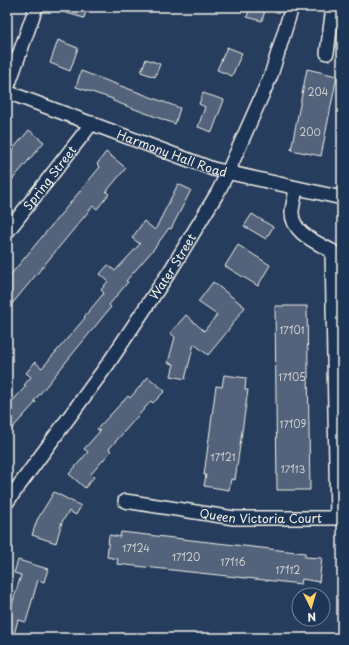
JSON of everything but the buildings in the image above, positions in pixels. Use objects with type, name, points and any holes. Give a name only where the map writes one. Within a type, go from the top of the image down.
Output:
[{"type":"street","points":[[7,91],[36,7]]},
{"type":"street","name":"Water Street","points":[[7,502],[108,364],[162,283],[218,192],[271,75],[292,7]]},
{"type":"street","points":[[327,53],[333,7]]},
{"type":"street","name":"Harmony Hall Road","points":[[7,91],[213,169],[342,198]]},
{"type":"street","name":"Spring Street","points":[[7,232],[92,123]]},
{"type":"street","name":"Queen Victoria Court","points":[[125,501],[234,518],[337,518],[332,251],[303,235],[294,224],[292,212],[296,188]]}]
